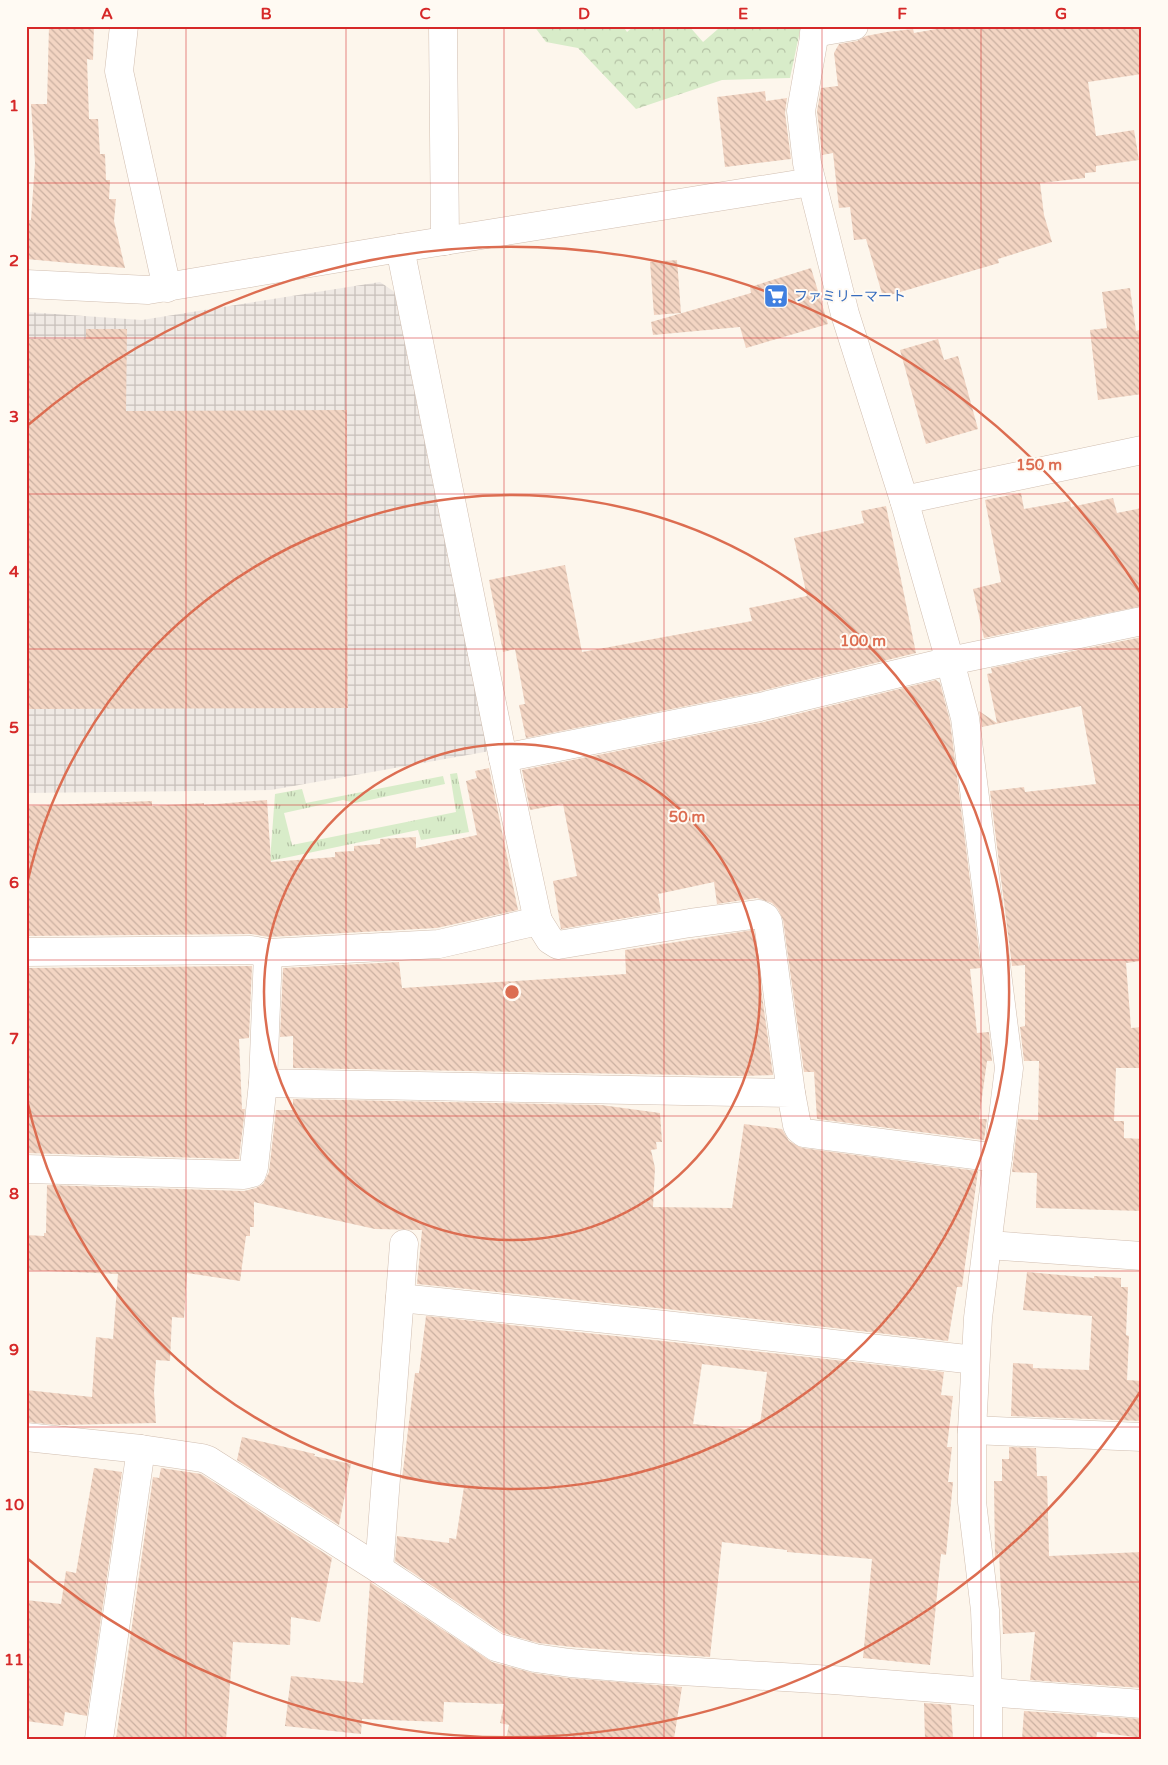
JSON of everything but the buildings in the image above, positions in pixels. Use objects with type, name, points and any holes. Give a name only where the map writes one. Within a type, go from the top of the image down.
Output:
[{"type":"street","points":[[124,26],[119,71],[167,288]]},
{"type":"street","points":[[444,26],[445,241]]},
{"type":"street","points":[[854,26],[815,29],[801,111],[807,163],[845,314],[904,500],[950,661],[966,727],[1009,1068],[978,1318],[972,1430],[972,1502],[985,1610],[988,1739]]},
{"type":"street","points":[[26,284],[123,290],[167,288],[400,248],[811,182]]},
{"type":"street","points":[[400,248],[503,758],[538,921],[550,940],[558,945],[690,923],[759,914],[765,917],[768,922],[791,1093],[799,1129],[804,1133],[998,1158]]},
{"type":"street","points":[[904,500],[1142,450]]},
{"type":"street","points":[[503,758],[760,707],[950,661],[1142,621]]},
{"type":"street","points":[[26,952],[251,950],[268,953],[439,944],[538,921]]},
{"type":"street","points":[[26,1170],[244,1175],[252,1173],[263,1083],[268,953]]},
{"type":"street","points":[[263,1083],[791,1093]]},
{"type":"street","points":[[379,1569],[404,1244]]},
{"type":"street","points":[[988,1244],[1142,1256]]},
{"type":"street","points":[[400,1298],[665,1325],[976,1360]]},
{"type":"street","points":[[972,1430],[1142,1437]]},
{"type":"street","points":[[26,1437],[141,1449],[208,1460],[379,1569],[496,1647],[535,1658],[631,1668],[1142,1704]]},
{"type":"street","points":[[99,1739],[141,1449]]},
{"type":"shaded area","points":[[380,282],[396,293],[490,751],[271,790],[26,793],[26,312],[142,320]]},
{"type":"green space","points":[[534,26],[623,26],[627,32],[634,26],[689,26],[703,42],[718,29],[716,26],[801,26],[790,78],[722,80],[636,109],[578,48],[546,42]]},
{"type":"green space","points":[[457,773],[469,832],[421,840],[418,830],[270,861],[275,794],[302,789],[306,803],[443,776],[445,784],[355,803],[343,800],[284,813],[292,845],[456,812],[450,774]]},
{"type":"place","name":"ファミリーマート","points":[[776,296]]}]
